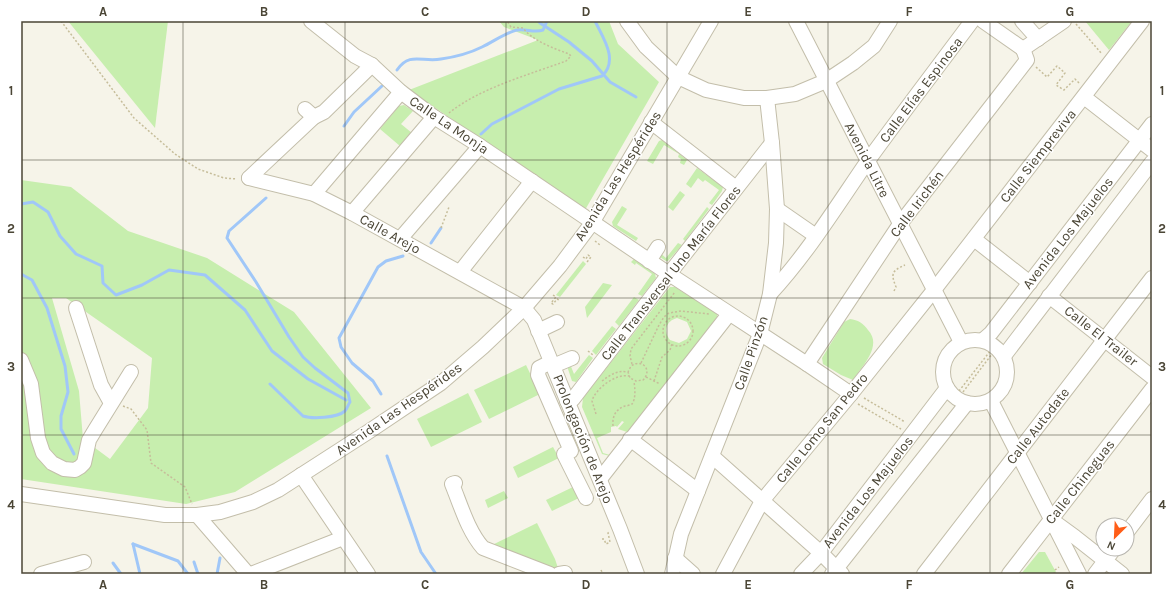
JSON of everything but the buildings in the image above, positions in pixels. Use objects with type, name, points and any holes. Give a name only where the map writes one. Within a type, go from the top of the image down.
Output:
[{"type":"street","name":"Calle La Monja","points":[[312,21],[355,56],[372,65],[401,92],[437,119],[480,146],[649,261],[807,364],[854,397]]},
{"type":"street","points":[[627,21],[646,47],[678,77],[706,90],[744,98],[767,98],[795,94],[826,81],[853,63],[874,46],[890,21]]},
{"type":"street","name":"Avenida Las Hespérides","points":[[21,494],[165,515],[196,515],[220,512],[253,502],[278,490],[441,383],[483,347],[524,308],[560,266],[592,222],[711,21]]},
{"type":"street","name":"Avenida Litre","points":[[796,21],[961,342]]},
{"type":"street","name":"Calle Elías Espinosa","points":[[770,294],[816,236],[868,162],[972,21]]},
{"type":"street","points":[[983,21],[1025,54]]},
{"type":"street","points":[[1022,21],[1038,39]]},
{"type":"street","name":"Calle Irichén","points":[[807,364],[900,224],[1025,54],[1038,39],[1064,21]]},
{"type":"street","name":"Calle Siempreviva","points":[[934,290],[1142,21]]},
{"type":"street","points":[[249,178],[309,113],[324,112],[372,65]]},
{"type":"street","points":[[314,194],[401,92]]},
{"type":"street","points":[[1086,93],[1152,150]]},
{"type":"street","name":"Calle Pinzón","points":[[672,574],[681,534],[760,334],[770,294],[776,242],[777,209],[767,98]]},
{"type":"street","points":[[352,213],[437,119]]},
{"type":"street","points":[[652,122],[736,188]]},
{"type":"street","name":"Avenida Los Majuelos","points":[[994,347],[992,333],[1152,124]]},
{"type":"street","name":"Calle Transversal Uno María Flores","points":[[567,401],[574,399],[669,274],[772,143]]},
{"type":"street","points":[[400,239],[480,146]]},
{"type":"street","name":"Avenida Los Majuelos","points":[[994,347],[1049,296],[1152,162]]},
{"type":"street","name":"Calle Arejo","points":[[249,178],[314,194],[400,239],[524,308]]},
{"type":"street","points":[[460,272],[532,181]]},
{"type":"street","points":[[777,209],[816,236]]},
{"type":"street","points":[[974,239],[1030,283]]},
{"type":"street","points":[[649,261],[658,247]]},
{"type":"street","name":"Calle Autodate","points":[[924,574],[1152,278]]},
{"type":"street","name":"Calle Lomo San Pedro","points":[[723,574],[762,501],[854,397],[934,290]]},
{"type":"street","name":"Calle El Trailer","points":[[1049,296],[1152,377]]},
{"type":"street","points":[[76,308],[101,385],[111,403]]},
{"type":"street","name":"Prolongación de Arejo","points":[[524,308],[534,320],[600,479],[637,574]]},
{"type":"street","points":[[600,479],[729,314]]},
{"type":"street","points":[[538,331],[557,322]]},
{"type":"street","points":[[970,340],[994,347],[1007,364],[1008,378],[1002,392],[990,401],[978,404],[956,397],[944,379],[943,366],[948,353],[961,342],[970,340]]},
{"type":"street","points":[[572,358],[539,368],[538,375],[571,451],[564,454],[586,498]]},
{"type":"street","points":[[21,360],[31,384],[38,438],[43,452],[52,463],[64,468],[75,470],[84,463],[89,440],[131,372]]},
{"type":"street","name":"Calle Chineguas","points":[[1009,574],[1152,389]]},
{"type":"street","name":"Avenida Los Majuelos","points":[[801,574],[821,553],[956,397]]},
{"type":"street","name":"Avenida Los Majuelos","points":[[837,572],[956,397]]},
{"type":"street","points":[[990,401],[1079,574]]},
{"type":"street","points":[[630,439],[698,491]]},
{"type":"street","points":[[712,456],[821,553],[837,572]]},
{"type":"street","points":[[301,475],[368,574]]},
{"type":"street","points":[[455,483],[452,484],[471,529],[483,548],[550,574]]},
{"type":"street","points":[[1135,521],[1152,499]]},
{"type":"street","points":[[196,515],[250,574],[343,538]]},
{"type":"street","points":[[1051,520],[1122,574]]},
{"type":"street","points":[[1095,574],[1108,557]]},
{"type":"street","points":[[675,558],[693,574]]},
{"type":"street","points":[[41,574],[84,562]]},
{"type":"path","points":[[61,21],[134,118],[175,154],[198,169],[224,178],[234,180],[249,178]]},
{"type":"path","points":[[437,119],[490,89],[566,61],[571,56],[570,54],[545,44],[526,32],[523,28],[511,27],[507,21]]},
{"type":"path","points":[[1073,21],[1110,63]]},
{"type":"path","points":[[1025,54],[1047,77],[1057,66],[1065,73],[1056,85],[1064,90],[1074,79],[1086,93]]},
{"type":"path","points":[[441,228],[449,207]]},
{"type":"path","points":[[595,241],[600,245]]},
{"type":"path","points":[[583,257],[586,259],[588,255],[590,257],[588,262]]},
{"type":"path","points":[[894,291],[896,288],[892,274],[897,268],[905,265]]},
{"type":"path","points":[[613,426],[613,419],[616,411],[631,405],[635,392],[634,381],[629,376],[628,372],[632,364],[630,349],[678,288]]},
{"type":"path","points":[[553,295],[556,297],[551,303],[553,304],[558,299],[559,300]]},
{"type":"path","points":[[641,363],[664,317],[669,313],[681,311],[710,314]]},
{"type":"path","points":[[679,316],[686,318],[693,327],[692,337],[684,345],[676,346],[672,344],[666,340],[664,336],[663,331],[665,324],[668,320],[674,317],[679,316]]},
{"type":"path","points":[[654,381],[662,357],[670,350],[672,344]]},
{"type":"path","points":[[956,397],[994,347]]},
{"type":"path","points":[[632,364],[641,363],[646,368],[647,372],[646,377],[641,381],[634,381]]},
{"type":"path","points":[[599,384],[612,374],[618,372],[628,372]]},
{"type":"path","points":[[596,414],[592,401],[597,391],[614,378],[626,375],[629,376]]},
{"type":"path","points":[[646,377],[665,387]]},
{"type":"path","points":[[854,397],[910,425]]},
{"type":"path","points":[[854,397],[905,431]]},
{"type":"path","points":[[111,403],[131,409],[147,430],[151,463],[185,487],[196,515]]},
{"type":"path","points":[[602,539],[604,539],[606,544],[610,542],[609,532]]},
{"type":"path","points":[[1054,574],[1055,570],[1059,567]]},
{"type":"path","points":[[601,570],[603,574]]},
{"type":"green space","points":[[68,21],[168,21],[155,128]]},
{"type":"green space","points":[[499,21],[609,21],[618,44],[659,82],[585,210],[409,90],[538,40],[504,27]]},
{"type":"green space","points":[[1085,21],[1132,21],[1109,50]]},
{"type":"green space","points":[[404,105],[413,111],[401,124],[412,133],[400,146],[380,129],[399,106]]},
{"type":"green space","points":[[662,140],[687,160],[684,165],[680,163],[681,159],[678,157],[679,154],[664,145],[653,164],[647,161],[659,141]]},
{"type":"green space","points":[[697,168],[723,187],[722,191],[712,205],[709,203],[719,190],[705,180],[703,182],[698,178],[691,188],[686,184]]},
{"type":"green space","points":[[21,180],[71,187],[128,231],[207,258],[294,312],[371,408],[235,492],[186,504],[21,479]],"holes":[[[52,298],[66,298],[152,358],[148,408],[110,459],[83,439],[79,391]]]},
{"type":"green space","points":[[680,191],[685,195],[673,211],[668,207]]},
{"type":"green space","points":[[622,206],[627,209],[617,225],[638,238],[636,241],[613,226],[612,222]]},
{"type":"green space","points":[[707,207],[709,209],[685,241],[683,239]]},
{"type":"green space","points":[[678,243],[682,245],[668,261],[657,255],[659,252],[666,258]]},
{"type":"green space","points":[[634,259],[655,274],[656,278],[642,296],[638,294],[652,274],[636,263],[635,265],[631,262]]},
{"type":"green space","points":[[583,261],[586,264],[560,297],[556,295]]},
{"type":"green space","points":[[603,283],[612,285],[587,318],[585,307]]},
{"type":"green space","points":[[670,287],[675,287],[717,314],[717,317],[610,456],[602,454],[582,407],[583,398]],"holes":[[[677,318],[687,322],[691,331],[687,339],[679,343],[670,340],[666,330],[670,321]],[[622,421],[624,422],[618,429],[627,432],[610,455],[603,453],[597,438],[611,432],[611,427],[617,427]]]},
{"type":"green space","points":[[634,297],[639,300],[619,326],[615,322]]},
{"type":"green space","points":[[850,319],[858,321],[864,325],[872,336],[873,343],[870,356],[853,380],[841,375],[823,364],[822,358],[844,322]]},
{"type":"green space","points":[[612,326],[616,329],[596,355],[592,351]]},
{"type":"green space","points":[[589,355],[593,358],[576,382],[572,381],[567,366],[570,364],[574,374]]},
{"type":"green space","points":[[526,365],[540,394],[489,419],[474,390]]},
{"type":"green space","points":[[468,393],[482,422],[431,447],[417,419]]},
{"type":"green space","points":[[553,447],[559,458],[518,478],[513,467]]},
{"type":"green space","points":[[573,487],[579,498],[552,511],[546,500]]},
{"type":"green space","points":[[504,491],[508,498],[488,508],[485,500]]},
{"type":"green space","points":[[537,523],[555,559],[559,571],[488,547]]},
{"type":"green space","points":[[1039,552],[1045,552],[1057,574],[1021,574]]},
{"type":"waterway","points":[[538,21],[569,42],[592,61],[610,82],[636,97]]},
{"type":"waterway","points":[[397,70],[402,64],[412,59],[434,60],[467,53],[514,31],[543,30],[547,21]]},
{"type":"waterway","points":[[481,134],[492,124],[559,89],[602,76],[607,70],[609,56],[608,49],[595,21]]},
{"type":"waterway","points":[[344,126],[354,112],[382,86]]},
{"type":"waterway","points":[[266,198],[229,231],[227,238],[303,357],[348,393],[350,402],[345,411],[336,415],[318,418],[307,417],[303,416],[270,384]]},
{"type":"waterway","points":[[21,204],[33,202],[48,212],[60,236],[76,254],[102,266],[103,283],[116,295],[142,285],[169,270],[205,275],[245,310],[272,351],[308,379],[346,400]]},
{"type":"waterway","points":[[431,243],[441,228]]},
{"type":"waterway","points":[[381,394],[373,381],[352,363],[341,347],[339,338],[378,267],[386,261],[403,256]]},
{"type":"waterway","points":[[21,274],[32,280],[47,308],[65,366],[68,392],[61,416],[61,429],[74,454]]},
{"type":"waterway","points":[[387,456],[421,552],[436,574]]},
{"type":"waterway","points":[[133,544],[178,561],[188,574]]},
{"type":"waterway","points":[[133,544],[140,574]]},
{"type":"waterway","points":[[217,574],[220,558]]},
{"type":"waterway","points":[[194,562],[198,574]]},
{"type":"waterway","points":[[113,563],[121,574]]}]
